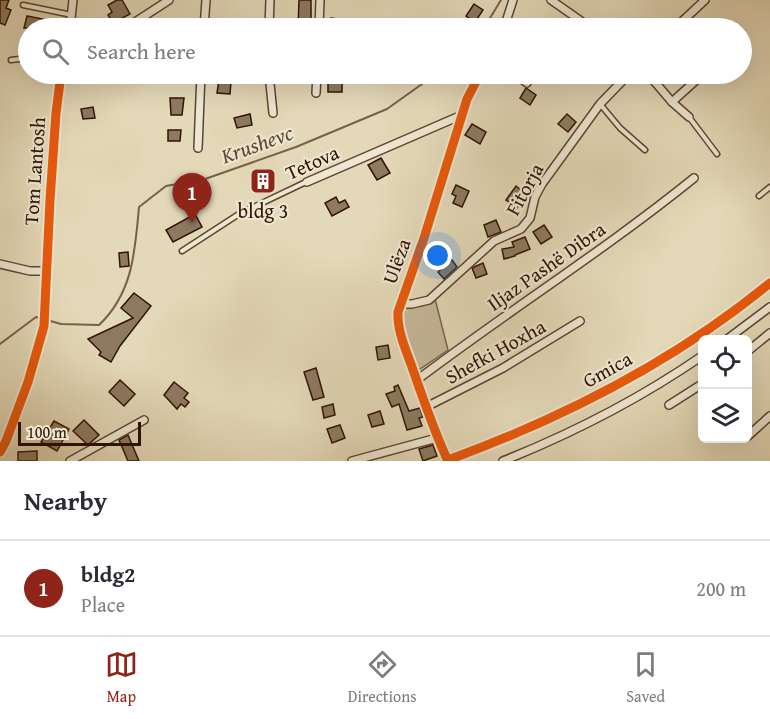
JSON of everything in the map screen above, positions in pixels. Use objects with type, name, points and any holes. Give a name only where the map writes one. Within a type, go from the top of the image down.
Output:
[{"type":"street","points":[[72,18],[73,0]]},
{"type":"street","points":[[141,18],[169,0]]},
{"type":"street","points":[[205,18],[206,0]]},
{"type":"street","points":[[269,18],[270,0]]},
{"type":"street","points":[[319,18],[320,0]]},
{"type":"street","points":[[507,18],[513,0]]},
{"type":"street","points":[[551,0],[577,18]]},
{"type":"street","points":[[686,18],[705,0]]},
{"type":"street","name":"Tom Lantosh","points":[[0,452],[28,382],[44,326],[55,124],[61,84]]},
{"type":"street","points":[[198,148],[201,84]]},
{"type":"street","points":[[269,84],[273,113]]},
{"type":"street","points":[[316,84],[316,93]]},
{"type":"street","name":"Ulëza","points":[[448,461],[437,438],[399,328],[398,312],[424,238],[467,99],[475,84]]},
{"type":"street","name":"Fitorja","points":[[400,304],[429,300],[494,241],[526,224],[538,190],[600,104],[619,84]]},
{"type":"street","points":[[657,84],[689,117]]},
{"type":"street","points":[[672,102],[692,84]]},
{"type":"street","name":"Tetova","points":[[307,182],[462,116]]},
{"type":"street","name":"Iljaz Pashë Dibra","points":[[417,380],[474,336],[525,303],[634,225],[694,178]]},
{"type":"street","points":[[0,264],[30,271],[46,271]]},
{"type":"street","name":"Gmica","points":[[448,461],[536,425],[612,387],[740,308],[770,283]]},
{"type":"street","points":[[732,335],[770,307]]},
{"type":"street","name":"Shefki Hoxha","points":[[426,407],[503,368],[580,321]]},
{"type":"street","points":[[752,347],[770,333]]},
{"type":"street","points":[[503,461],[553,440],[624,404],[698,358]]},
{"type":"street","points":[[669,405],[698,387]]},
{"type":"street","points":[[752,432],[770,416]]},
{"type":"street","points":[[70,461],[144,420]]},
{"type":"street","points":[[352,461],[437,438]]},
{"type":"lane","points":[[23,5],[72,15]]},
{"type":"lane","points":[[10,60],[18,59]]},
{"type":"lane","points":[[600,104],[620,128],[645,150]]},
{"type":"lane","points":[[689,117],[717,154]]},
{"type":"lane","name":"Tetova","points":[[182,252],[239,214],[307,182]]},
{"type":"lane","points":[[759,196],[770,187]]},
{"type":"shaded area","points":[[435,299],[448,350],[417,371],[403,336],[400,314],[407,306],[422,306]]},
{"type":"building","points":[[0,0],[9,0],[6,8],[11,10],[5,25],[0,23]]},
{"type":"building","points":[[122,0],[130,14],[122,18],[110,18],[108,15],[112,12],[108,5]]},
{"type":"building","points":[[299,0],[311,0],[311,18],[298,18]]},
{"type":"building","points":[[474,4],[483,10],[478,18],[466,16]]},
{"type":"building","points":[[218,84],[231,84],[230,94],[217,93]]},
{"type":"building","points":[[328,84],[342,84],[342,92],[328,92]]},
{"type":"building","points":[[526,88],[536,95],[530,105],[520,98]]},
{"type":"building","points":[[170,98],[184,98],[182,115],[171,115]]},
{"type":"building","points":[[93,107],[95,118],[83,119],[81,109]]},
{"type":"building","points":[[250,114],[252,125],[237,128],[234,118]]},
{"type":"building","points":[[567,114],[576,122],[568,132],[558,124]]},
{"type":"building","points":[[472,124],[486,132],[480,144],[465,135]]},
{"type":"building","points":[[168,130],[181,130],[180,141],[168,141]]},
{"type":"building","points":[[381,158],[390,173],[377,180],[368,165]]},
{"type":"building","name":"bldg 3","points":[[265,171],[273,186],[261,192],[253,177]]},
{"type":"building","points":[[456,185],[469,191],[462,207],[453,203],[456,196],[452,194]]},
{"type":"building","points":[[516,186],[527,195],[517,208],[506,200]]},
{"type":"building","points":[[336,197],[339,203],[345,200],[349,207],[332,216],[325,203]]},
{"type":"building","points":[[195,214],[202,227],[173,242],[166,230]]},
{"type":"building","points":[[496,220],[501,232],[488,237],[484,225]]},
{"type":"building","points":[[544,225],[552,237],[541,244],[533,232]]},
{"type":"building","points":[[525,237],[530,249],[504,259],[502,249],[514,247],[512,242]]},
{"type":"building","points":[[128,252],[129,266],[120,267],[119,253]]},
{"type":"building","points":[[452,260],[457,267],[444,279],[438,272]]},
{"type":"building","points":[[483,263],[487,274],[476,278],[472,268]]},
{"type":"building","points":[[134,293],[151,306],[120,346],[111,362],[99,355],[101,352],[88,339],[133,318],[121,308]]},
{"type":"building","points":[[388,345],[390,358],[378,360],[376,347]]},
{"type":"building","points":[[316,368],[324,397],[313,400],[304,372]]},
{"type":"building","points":[[120,380],[135,394],[124,406],[109,392]]},
{"type":"building","points":[[174,382],[188,393],[184,398],[189,402],[185,407],[181,404],[177,409],[164,395]]},
{"type":"building","points":[[398,385],[409,411],[420,408],[423,417],[419,418],[422,426],[407,430],[399,404],[392,407],[386,394],[395,391],[394,387]]},
{"type":"building","points":[[333,404],[335,415],[324,418],[322,407]]},
{"type":"building","points":[[380,411],[384,424],[372,427],[368,415]]},
{"type":"building","points":[[84,420],[99,435],[88,445],[73,431]]},
{"type":"building","points":[[54,421],[69,429],[57,451],[41,442]]},
{"type":"building","points":[[340,425],[345,438],[332,443],[327,429]]},
{"type":"building","points":[[128,435],[139,461],[128,461],[119,440]]},
{"type":"building","points":[[433,445],[437,456],[423,461],[419,449]]},
{"type":"building","points":[[37,451],[37,461],[18,461],[18,452]]},
{"type":"waterway","name":"Krushevc","points":[[490,18],[501,0]]},
{"type":"waterway","name":"Krushevc","points":[[0,344],[36,317],[61,324],[99,325],[110,313],[126,285],[134,255],[139,207],[166,186],[205,179],[296,147],[387,109],[422,84]]},
{"type":"cycle path","points":[[0,452],[28,382],[44,326],[50,200],[60,84]]},
{"type":"cycle path","points":[[448,461],[429,416],[403,342],[398,312],[424,238],[467,99],[475,84]]},
{"type":"cycle path","points":[[448,460],[533,426],[617,385],[696,338],[770,283]]},
{"type":"place","name":"bldg 3","points":[[263,181]]},
{"type":"place","name":"bldg2","points":[[192,223]]}]
